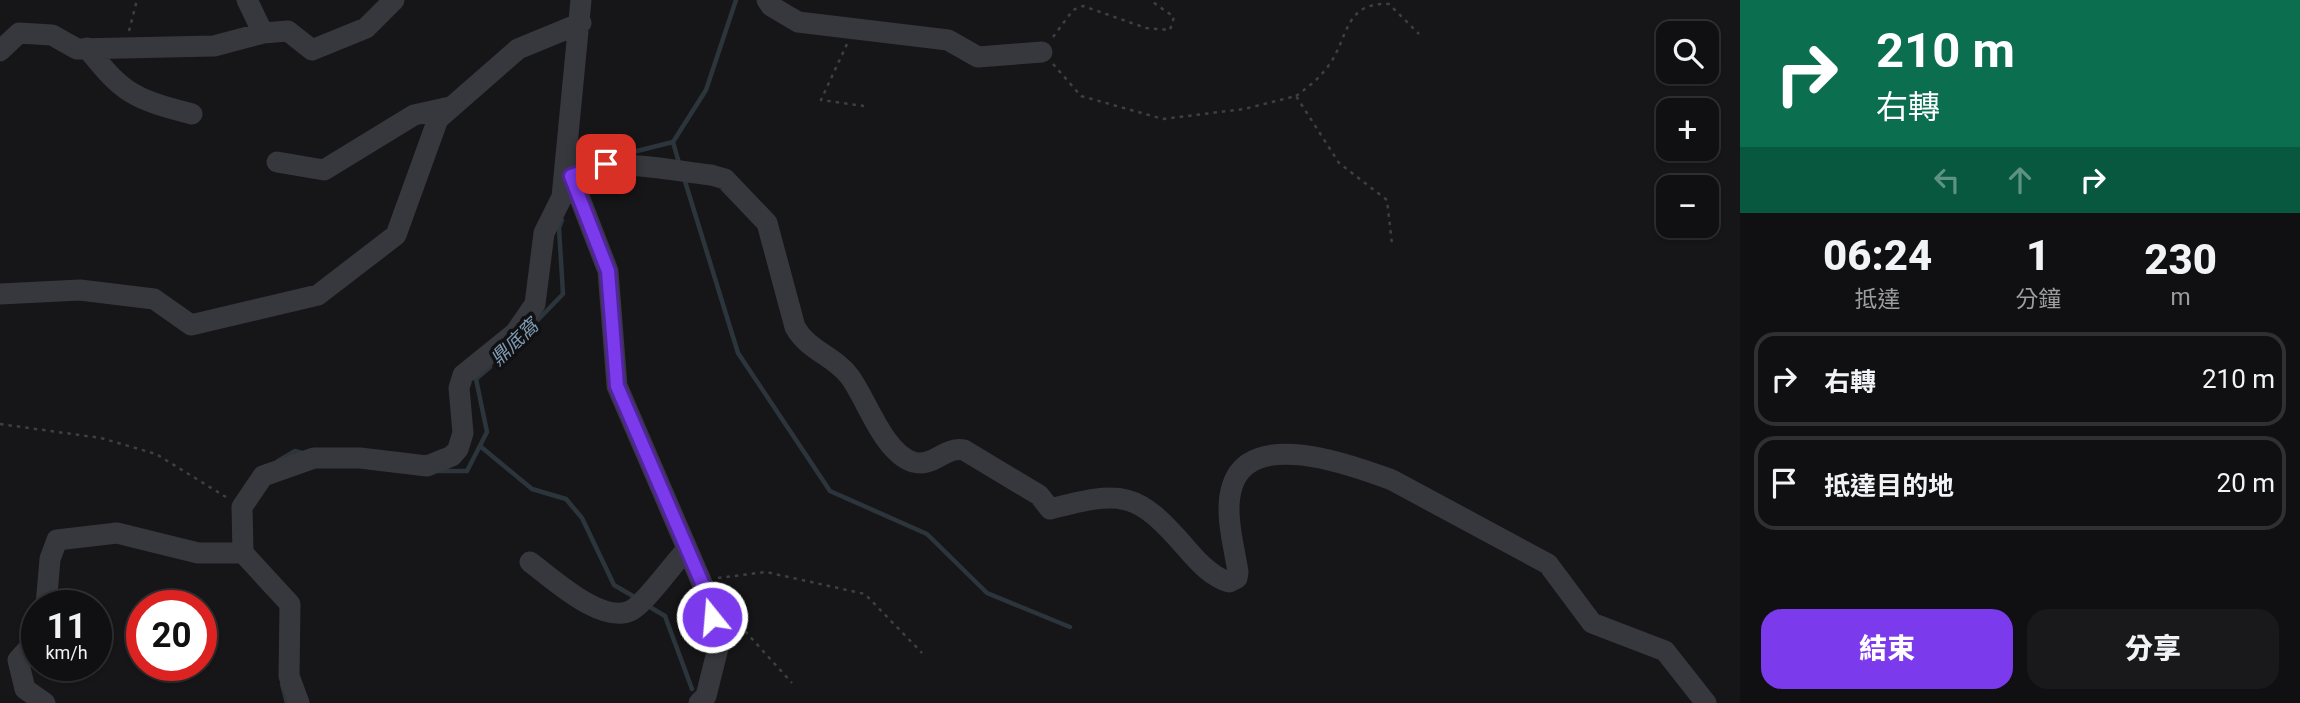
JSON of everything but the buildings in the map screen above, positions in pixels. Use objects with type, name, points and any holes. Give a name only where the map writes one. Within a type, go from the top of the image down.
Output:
[{"type":"lane","points":[[247,0],[263,33]]},
{"type":"lane","points":[[0,51],[19,33],[52,35],[76,48],[127,48],[214,46],[263,33],[288,31],[312,50],[366,28],[394,0]]},
{"type":"lane","points":[[767,0],[771,6],[798,22],[948,40],[978,57],[1042,52]]},
{"type":"lane","points":[[0,294],[80,290],[154,299],[191,325],[318,295],[396,235],[438,119],[518,49],[581,10]]},
{"type":"lane","points":[[299,703],[289,676],[290,604],[243,553],[242,507],[263,476],[314,458],[360,458],[427,466],[452,456],[463,433],[459,388],[463,375],[515,333],[535,304],[544,233],[562,197],[568,168],[581,10]]},
{"type":"lane","points":[[87,48],[115,83],[140,100],[192,114]]},
{"type":"lane","points":[[277,162],[324,170],[414,115],[453,106]]},
{"type":"lane","points":[[568,168],[615,164],[725,179],[767,223],[795,327],[802,340],[845,371],[876,424],[895,447],[913,462],[929,462],[951,450],[964,450],[1039,495],[1050,509],[1111,497],[1128,498],[1170,530],[1195,558],[1219,579],[1229,582],[1237,578],[1238,572],[1231,525],[1230,489],[1246,468],[1265,456],[1298,453],[1364,469],[1391,480],[1548,564],[1591,623],[1665,651],[1706,703]]},
{"type":"lane","points":[[568,168],[608,271],[617,386],[686,550],[709,581],[719,643],[704,701]]},
{"type":"lane","points":[[47,590],[50,559],[57,540],[117,533],[198,553],[243,553]]},
{"type":"lane","points":[[530,562],[589,605],[616,615],[633,609],[686,550]]},
{"type":"lane","points":[[23,681],[25,689],[45,703]]},
{"type":"path","points":[[127,48],[137,0]]},
{"type":"path","points":[[1150,0],[1174,17],[1170,30],[1146,28],[1083,6],[1073,10],[1042,52],[1081,96],[1163,119],[1244,109],[1296,96],[1316,81],[1330,63],[1357,12],[1370,4],[1389,5],[1419,34]]},
{"type":"path","points":[[855,29],[821,100],[864,106]]},
{"type":"path","points":[[1296,96],[1339,163],[1387,200],[1392,244]]},
{"type":"path","points":[[0,424],[101,438],[156,454],[242,507]]},
{"type":"path","points":[[792,683],[744,630],[709,581],[766,572],[865,594],[922,653]]},
{"type":"waterway","name":"鼎底窩","points":[[617,156],[673,142],[706,90],[736,0]]},
{"type":"waterway","points":[[673,142],[679,163]]},
{"type":"waterway","points":[[684,178],[738,353],[830,491],[927,534],[987,593],[1070,627]]},
{"type":"waterway","name":"鼎底窩","points":[[529,329],[563,294],[559,228],[562,220]]},
{"type":"waterway","name":"鼎底窩","points":[[438,471],[467,471],[487,432],[476,379],[490,367]]},
{"type":"waterway","points":[[480,446],[532,489],[566,499],[582,518],[614,585],[638,599]]},
{"type":"waterway","name":"鼎底窩","points":[[278,461],[295,451],[302,453]]},
{"type":"waterway","points":[[648,606],[665,616],[692,689]]},
{"type":"waterway","name":"鼎底窩","points":[[282,684],[287,703]]},
{"type":"route","points":[[606,164],[571,176],[608,271],[617,386],[705,590],[712,617]]}]
